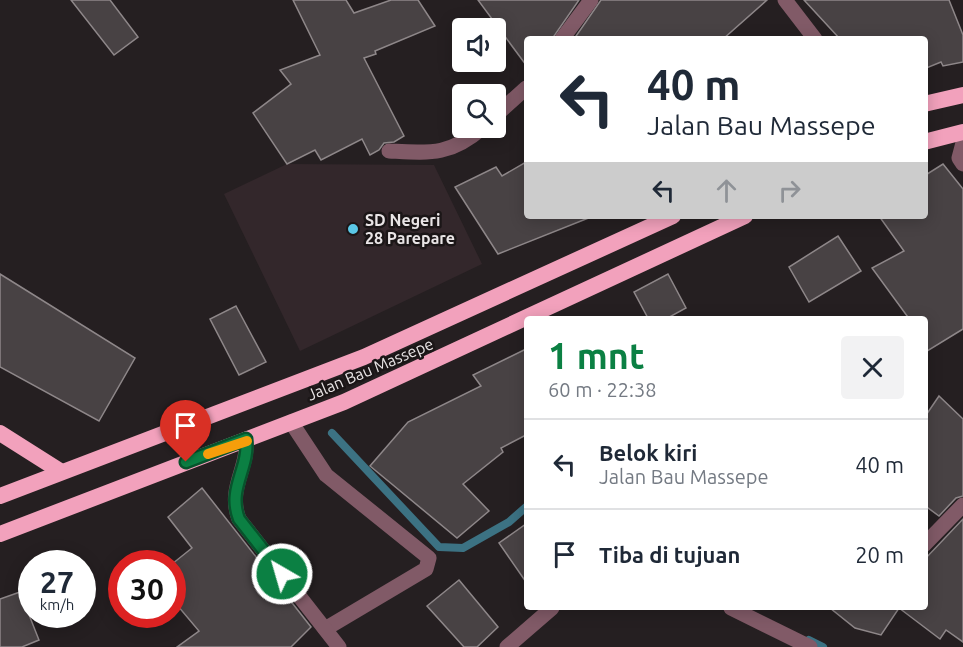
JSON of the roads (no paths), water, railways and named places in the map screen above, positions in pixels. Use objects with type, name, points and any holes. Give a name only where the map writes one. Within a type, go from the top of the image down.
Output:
[{"type":"highway","points":[[928,103],[963,95]]},
{"type":"highway","points":[[928,141],[963,132]]},
{"type":"highway","name":"Jalan Bau Massepe","points":[[0,496],[60,471],[158,437],[364,357],[666,219]]},
{"type":"highway","name":"Jalan Bau Massepe","points":[[530,316],[739,219]]},
{"type":"highway","name":"Jalan Bau Massepe","points":[[0,534],[354,398],[524,319]]},
{"type":"highway","points":[[0,433],[60,471]]},
{"type":"street","points":[[564,36],[591,0]]},
{"type":"street","points":[[785,0],[813,36]]},
{"type":"street","points":[[506,106],[524,90]]},
{"type":"street","points":[[389,151],[435,154],[471,138]]},
{"type":"street","points":[[963,143],[959,158],[963,164]]},
{"type":"street","points":[[291,422],[326,475],[429,558],[426,569],[325,629]]},
{"type":"street","points":[[246,439],[248,453],[237,480],[236,510],[239,519],[339,647]]},
{"type":"street","points":[[928,541],[963,505]]},
{"type":"street","points":[[507,647],[550,610]]},
{"type":"street","points":[[735,610],[810,647]]},
{"type":"waterway","points":[[332,433],[439,547],[463,548],[509,522],[524,509]]},
{"type":"waterway","points":[[809,640],[823,647]]},
{"type":"place","name":"SD Negeri 28 Parepare","points":[[353,229]]}]
